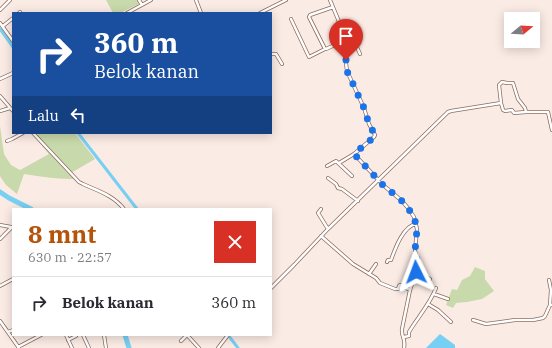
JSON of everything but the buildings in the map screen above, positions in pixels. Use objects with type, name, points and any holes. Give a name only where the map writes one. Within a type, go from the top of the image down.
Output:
[{"type":"street","points":[[0,10],[10,0]]},
{"type":"street","points":[[139,0],[142,5]]},
{"type":"street","points":[[129,12],[151,0]]},
{"type":"street","points":[[196,0],[201,12]]},
{"type":"street","points":[[262,12],[286,0]]},
{"type":"street","points":[[330,0],[347,37],[353,38],[360,54]]},
{"type":"street","points":[[325,49],[309,16],[333,7]]},
{"type":"street","points":[[3,26],[12,19]]},
{"type":"street","points":[[291,19],[309,57],[339,43]]},
{"type":"street","points":[[0,24],[12,40]]},
{"type":"street","points":[[339,163],[354,154],[375,136],[347,71],[345,55],[334,30],[340,24]]},
{"type":"street","points":[[272,54],[276,54],[282,64]]},
{"type":"street","points":[[0,79],[12,73]]},
{"type":"street","points":[[526,112],[525,108],[518,99],[513,83],[502,82],[499,84],[502,109],[504,111],[511,110],[514,114],[526,112],[548,112],[552,130]]},
{"type":"street","points":[[0,96],[10,108],[0,111]]},
{"type":"street","points":[[272,287],[328,229],[448,112],[501,103]]},
{"type":"street","points":[[8,141],[21,134]]},
{"type":"street","points":[[34,134],[79,182],[105,194],[118,202],[123,208]]},
{"type":"street","points":[[354,154],[389,191],[402,201],[414,217],[416,224],[416,272],[410,290],[402,330],[402,335],[405,341],[404,348]]},
{"type":"street","points":[[327,166],[335,161],[352,176]]},
{"type":"street","points":[[328,178],[336,184],[338,188],[342,189],[358,201]]},
{"type":"street","points":[[321,209],[318,212],[328,229]]},
{"type":"street","points":[[387,262],[388,260],[391,260],[399,240],[404,233],[411,225],[416,224]]},
{"type":"street","points":[[0,226],[12,228]]},
{"type":"street","points":[[0,239],[12,228]]},
{"type":"street","points":[[322,236],[353,264],[376,278],[380,283],[395,289],[398,289],[400,285],[410,290]]},
{"type":"street","points":[[369,274],[376,264]]},
{"type":"street","points":[[416,272],[430,279]]},
{"type":"street","points":[[0,286],[12,280]]},
{"type":"street","points":[[473,320],[486,324],[543,318],[551,305],[549,280]]},
{"type":"street","points":[[404,337],[409,336],[411,329],[428,304],[436,288]]},
{"type":"street","points":[[434,294],[448,300]]},
{"type":"street","points":[[428,304],[438,310],[451,322]]},
{"type":"street","points":[[0,321],[19,348],[39,336]]},
{"type":"street","points":[[0,329],[4,326]]},
{"type":"street","points":[[8,332],[12,330]]},
{"type":"street","points":[[66,336],[72,348]]},
{"type":"street","points":[[68,340],[76,336]]},
{"type":"street","points":[[83,336],[89,348]]},
{"type":"street","points":[[104,336],[106,348]]},
{"type":"street","points":[[181,341],[186,336]]},
{"type":"street","points":[[188,336],[199,348]]},
{"type":"street","points":[[218,348],[227,336]]},
{"type":"green space","points":[[106,0],[141,0],[143,2],[122,12],[112,12]]},
{"type":"green space","points":[[0,126],[4,154],[11,165],[20,170],[49,154],[34,136],[38,134],[76,134],[95,159],[71,173],[76,179],[50,178],[24,174],[17,194],[6,185],[0,176]]},
{"type":"green space","points":[[475,267],[485,271],[485,279],[494,291],[482,299],[456,303],[453,308],[446,305],[452,289],[457,290],[462,280],[470,276]]},
{"type":"water","points":[[440,334],[455,345],[455,348],[426,348]]},
{"type":"waterway","points":[[0,29],[12,46]]},
{"type":"waterway","points":[[79,134],[136,208]]},
{"type":"waterway","points":[[0,192],[29,208]]},
{"type":"waterway","points":[[125,336],[129,348]]},
{"type":"waterway","points":[[229,336],[238,348]]},
{"type":"route","points":[[346,60],[347,71],[375,135],[354,154],[389,191],[402,201],[414,217],[417,229],[415,246],[417,260],[416,272]]}]
